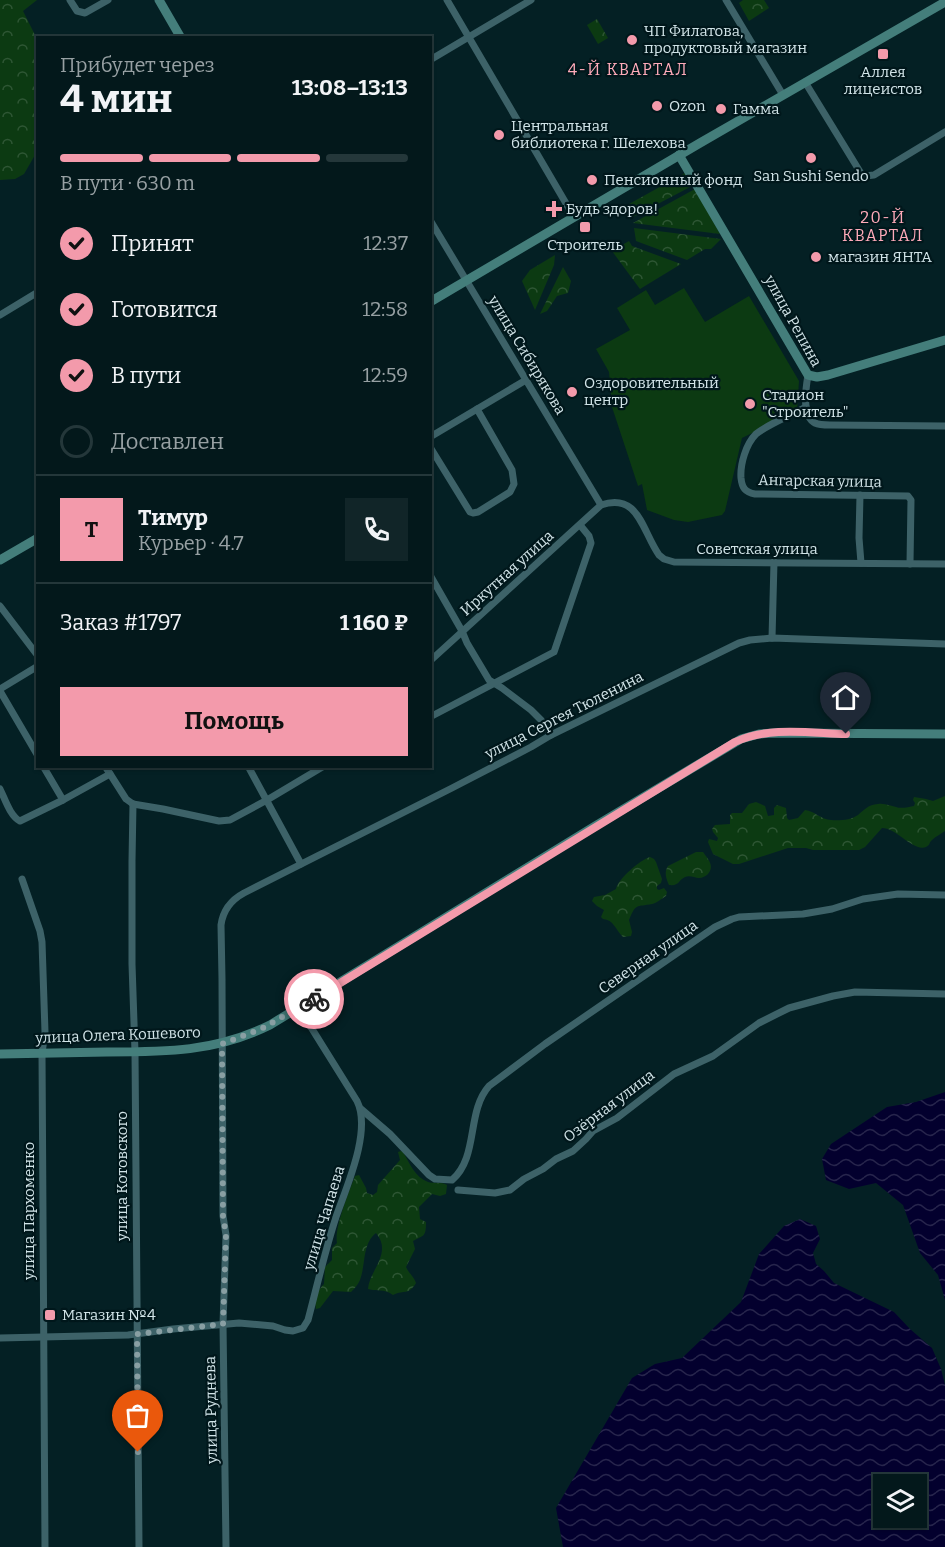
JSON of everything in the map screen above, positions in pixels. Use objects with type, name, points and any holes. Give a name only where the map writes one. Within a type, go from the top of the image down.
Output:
[{"type":"street","points":[[70,0],[77,11],[85,13],[108,0]]},
{"type":"street","points":[[159,0],[180,36]]},
{"type":"street","points":[[447,0],[574,217]]},
{"type":"street","points":[[432,59],[531,0]]},
{"type":"street","points":[[726,0],[783,95]]},
{"type":"street","points":[[432,301],[945,2]]},
{"type":"street","points":[[805,82],[862,175],[880,171],[945,132]]},
{"type":"street","name":"улица Репина","points":[[679,155],[808,375],[806,408]]},
{"type":"street","name":"улица Сибирякова","points":[[432,223],[601,505]]},
{"type":"street","points":[[0,315],[36,293]]},
{"type":"street","points":[[808,375],[818,377],[828,375],[945,340]]},
{"type":"street","points":[[432,435],[526,380]]},
{"type":"street","points":[[806,408],[811,421],[819,425],[945,426]]},
{"type":"street","name":"Ангарская улица","points":[[806,408],[753,437],[743,463],[741,478],[744,488],[748,493],[755,494],[909,497],[911,500],[910,564]]},
{"type":"street","points":[[432,450],[467,509],[472,513],[478,512],[510,492],[514,484],[512,470],[477,409]]},
{"type":"street","points":[[860,495],[861,563]]},
{"type":"street","name":"Советская улица","points":[[601,505],[618,501],[626,504],[634,511],[660,556],[666,560],[681,563],[945,564]]},
{"type":"street","name":"Иркутная улица","points":[[432,659],[601,505]]},
{"type":"street","points":[[432,716],[550,655],[555,649],[591,543],[591,538],[580,525]]},
{"type":"street","points":[[0,560],[36,539]]},
{"type":"street","points":[[772,638],[774,562]]},
{"type":"street","points":[[432,578],[489,680],[531,710],[551,735]]},
{"type":"street","points":[[0,606],[36,653]]},
{"type":"street","name":"улица Сергея Тюленина","points":[[224,914],[236,898],[551,735],[739,643],[758,638],[772,638],[945,644]]},
{"type":"street","points":[[36,667],[0,690],[36,753]]},
{"type":"street","name":"улица Олега Кошевого","points":[[0,1054],[135,1052],[191,1049],[222,1044],[261,1029],[299,1008],[605,820],[745,738],[765,733],[787,732],[945,734]]},
{"type":"street","points":[[44,768],[63,800]]},
{"type":"street","points":[[249,768],[301,864]]},
{"type":"street","points":[[0,789],[19,821],[63,800],[107,770],[126,799],[133,804],[224,821],[267,800],[321,768]]},
{"type":"street","name":"улица Котовского","points":[[133,804],[132,964],[140,1547]]},
{"type":"street","name":"улица Пархоменко","points":[[22,879],[42,942],[45,1032],[42,1053],[45,1547]]},
{"type":"street","name":"Северная улица","points":[[361,1109],[390,1134],[429,1175],[435,1179],[452,1180],[465,1160],[479,1101],[489,1086],[545,1044],[715,927],[739,917],[803,914],[832,909],[863,899],[898,894],[945,895]]},
{"type":"street","name":"улица Руднева","points":[[224,914],[221,925],[223,1216],[226,1235],[223,1324],[226,1547]]},
{"type":"street","name":"Озёрная улица","points":[[458,1190],[495,1193],[510,1190],[556,1159],[573,1151],[592,1131],[617,1118],[674,1074],[713,1056],[759,1023],[789,1008],[855,992],[945,994]]},
{"type":"street","points":[[299,1008],[361,1109]]},
{"type":"street","name":"улица Чапаева","points":[[223,1324],[273,1326],[287,1331],[300,1330],[305,1327],[336,1218],[353,1171],[361,1132],[361,1109]]},
{"type":"street","points":[[0,1338],[115,1336],[223,1324]]},
{"type":"green space","points":[[0,0],[37,0],[23,11],[36,37],[35,155],[24,174],[15,179],[0,180]]},
{"type":"green space","points":[[743,0],[764,0],[769,8],[749,21],[739,3]]},
{"type":"green space","points":[[597,19],[608,38],[598,44],[587,25]]},
{"type":"green space","points":[[685,173],[692,186],[631,218],[620,209]]},
{"type":"green space","points":[[695,189],[720,234],[633,223]]},
{"type":"green space","points":[[634,228],[721,239],[711,249],[705,249],[687,260],[636,241]]},
{"type":"green space","points":[[629,241],[632,246],[681,264],[640,289],[612,251]]},
{"type":"green space","points":[[555,255],[554,265],[535,310],[522,281],[530,270]]},
{"type":"green space","points":[[563,267],[571,281],[568,293],[557,296],[547,311],[540,314]]},
{"type":"green space","name":"Стадион \"Строитель\"","points":[[684,288],[705,322],[749,296],[799,381],[797,411],[742,438],[725,511],[722,515],[688,522],[674,520],[647,510],[642,484],[638,486],[612,407],[609,372],[596,349],[630,330],[617,308],[646,290],[655,305]]},
{"type":"green space","points":[[945,796],[945,831],[926,847],[921,848],[888,829],[882,828],[865,847],[859,850],[788,848],[733,864],[713,854],[708,842],[709,839],[717,841],[718,838],[712,829],[715,825],[730,824],[732,813],[742,813],[749,804],[756,802],[765,806],[768,816],[774,815],[774,808],[777,805],[786,808],[789,820],[798,818],[805,810],[827,820],[838,820],[855,817],[875,805],[905,808],[914,806],[914,797],[933,801]]},
{"type":"green space","points":[[696,852],[703,852],[709,860],[711,868],[708,874],[700,878],[687,876],[677,884],[669,885],[666,875],[668,866]]},
{"type":"green space","points":[[650,857],[656,862],[662,879],[657,889],[664,888],[667,892],[666,896],[654,903],[635,908],[629,920],[631,936],[623,937],[612,923],[601,917],[604,910],[592,901],[594,897],[605,895],[616,889],[630,870]]},
{"type":"green space","points":[[401,1151],[423,1180],[447,1185],[446,1194],[440,1196],[432,1194],[419,1207],[420,1219],[426,1222],[426,1230],[422,1236],[413,1241],[415,1249],[406,1267],[416,1283],[408,1291],[393,1295],[368,1289],[382,1248],[381,1240],[376,1233],[368,1243],[362,1274],[356,1287],[351,1292],[333,1291],[320,1308],[316,1309],[317,1295],[324,1284],[325,1267],[332,1260],[332,1248],[337,1243],[340,1219],[355,1176],[359,1175],[367,1193],[373,1195],[377,1192],[378,1185],[400,1160],[398,1152]]},
{"type":"water","points":[[945,1092],[945,1300],[938,1275],[920,1253],[903,1205],[876,1183],[849,1189],[826,1180],[822,1159],[831,1144],[887,1107],[916,1102]]},
{"type":"water","points":[[800,1219],[816,1226],[820,1239],[813,1253],[816,1264],[834,1283],[894,1312],[932,1348],[945,1385],[945,1547],[563,1547],[556,1508],[632,1378],[655,1364],[682,1358],[741,1302],[759,1254],[784,1226]]},
{"type":"way so far","points":[[138,1452],[137,1334],[223,1324],[226,1235],[223,1216],[222,1044],[270,1025],[314,999]]},
{"type":"place","name":"ЧП Филатова, продуктовый магазин","points":[[632,40]]},
{"type":"place","name":"Аллея лицеистов","points":[[883,54]]},
{"type":"place","name":"Ozon","points":[[657,106]]},
{"type":"place","name":"Гамма","points":[[721,109]]},
{"type":"place","name":"Центральная библиотека г. Шелехова","points":[[499,135]]},
{"type":"place","name":"San Sushi Sendo","points":[[811,158]]},
{"type":"place","name":"Пенсионный фонд","points":[[592,180]]},
{"type":"place","name":"Будь здоров!","points":[[554,209]]},
{"type":"place","name":"Строитель","points":[[585,227]]},
{"type":"place","name":"магазин ЯНТА","points":[[816,257]]},
{"type":"place","name":"Оздоровительный центр","points":[[572,392]]},
{"type":"place","name":"Стадион \"Строитель\"","points":[[750,404]]},
{"type":"place","name":"Магазин №4","points":[[50,1315]]},
{"type":"district","name":"4-Й КВАРТАЛ","points":[[628,69]]},
{"type":"district","name":"20-Й КВАРТАЛ","points":[[883,226]]},
{"type":"route","points":[[314,999],[735,742],[765,733],[846,734]]}]
